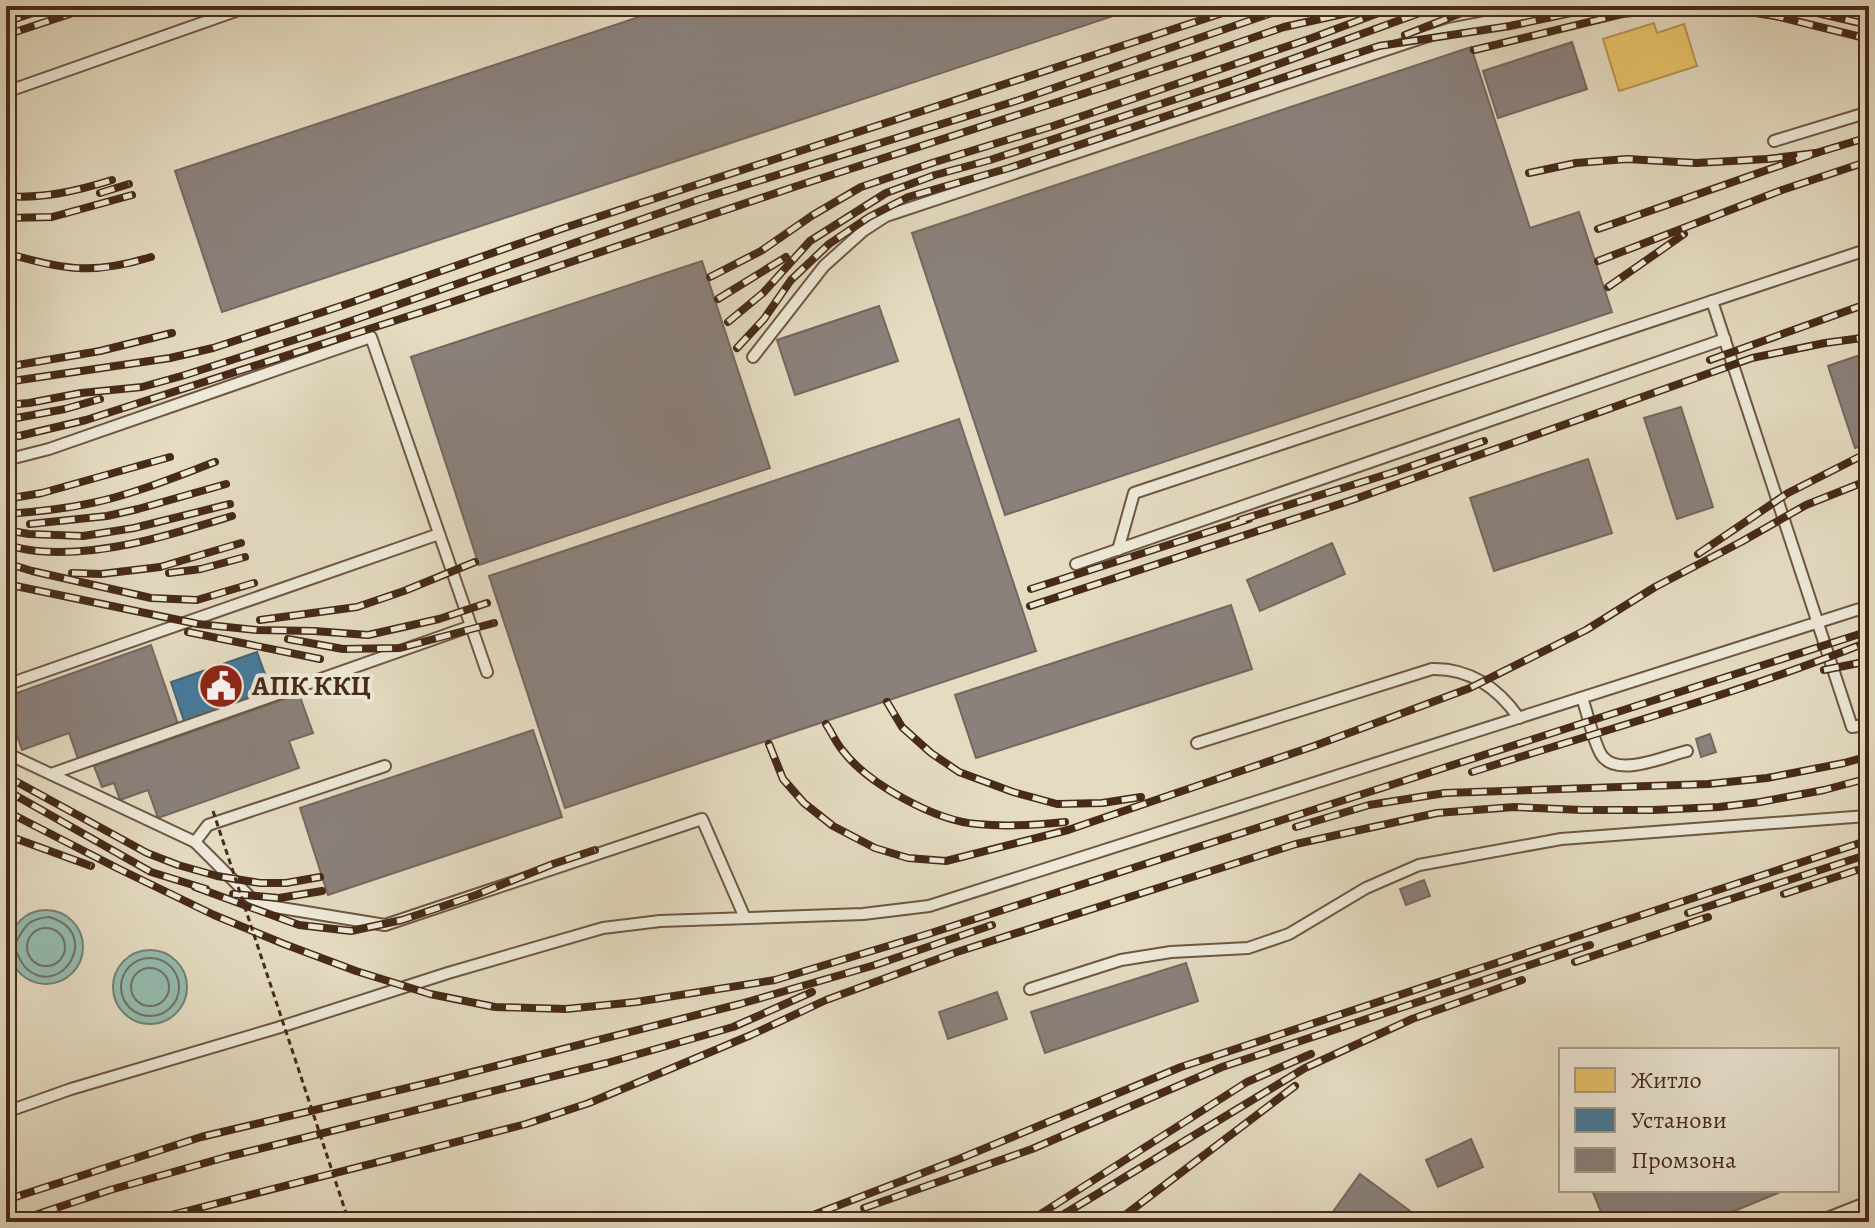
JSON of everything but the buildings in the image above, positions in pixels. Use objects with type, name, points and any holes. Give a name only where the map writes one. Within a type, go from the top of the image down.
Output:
[{"type":"street","points":[[1831,1222],[1869,1207]]},
{"type":"lane","points":[[6,29],[75,6]]},
{"type":"lane","points":[[6,92],[250,6]]},
{"type":"lane","points":[[753,357],[824,266],[863,231],[886,216],[1449,29],[1567,6]]},
{"type":"lane","points":[[1774,141],[1869,112]]},
{"type":"lane","points":[[1118,550],[1134,493],[1869,249]]},
{"type":"lane","points":[[1712,301],[1852,727],[1869,724]]},
{"type":"lane","points":[[6,460],[49,449],[371,337],[487,672]]},
{"type":"lane","points":[[1076,564],[1725,339]]},
{"type":"lane","points":[[6,685],[439,534]]},
{"type":"lane","points":[[6,1112],[71,1089],[603,928],[660,921],[863,914],[929,906],[1869,606]]},
{"type":"lane","points":[[51,774],[471,626]]},
{"type":"lane","points":[[1197,743],[1432,669],[1454,671],[1476,678],[1501,695],[1519,718]]},
{"type":"lane","points":[[1582,698],[1601,754],[1609,762],[1627,767],[1687,751]]},
{"type":"lane","points":[[6,753],[195,842],[257,904],[385,925],[702,819],[745,918]]},
{"type":"lane","points":[[195,842],[208,825],[385,766]]},
{"type":"lane","points":[[1030,989],[1121,960],[1171,952],[1248,948],[1289,934],[1366,888],[1419,865],[1561,839],[1867,816],[1869,827]]},
{"type":"path","points":[[213,811],[349,1222]]},
{"type":"water","points":[[39,910],[53,910],[67,916],[77,926],[83,947],[81,961],[67,978],[53,984],[39,984],[25,978],[15,968],[9,954],[9,940],[15,926],[25,916]]},
{"type":"water","points":[[143,950],[157,950],[171,956],[181,966],[187,987],[185,1001],[171,1018],[157,1024],[143,1024],[129,1018],[119,1008],[113,994],[113,980],[119,966],[129,956]]},
{"type":"railway","points":[[6,22],[53,6]]},
{"type":"railway","points":[[6,35],[94,6]]},
{"type":"railway","points":[[6,382],[170,358],[213,348],[561,229],[1244,6]]},
{"type":"railway","points":[[6,405],[142,387],[185,375],[328,329],[700,199],[1019,100],[1292,6]]},
{"type":"railway","points":[[6,435],[19,436],[86,420],[1284,27],[1379,6]]},
{"type":"railway","points":[[710,277],[761,251],[861,187],[1053,126],[1397,6]]},
{"type":"railway","points":[[728,322],[763,293],[810,241],[886,193],[1234,80],[1439,6]]},
{"type":"railway","points":[[1405,35],[1479,6]]},
{"type":"railway","points":[[737,348],[764,319],[791,280],[829,244],[869,217],[908,197],[1009,168],[1379,46],[1510,26],[1604,6]]},
{"type":"railway","points":[[1787,6],[1869,25]]},
{"type":"railway","points":[[1844,6],[1869,12]]},
{"type":"railway","points":[[1474,50],[1622,14],[1685,8],[1730,9],[1775,16],[1869,39]]},
{"type":"railway","points":[[1598,229],[1869,137]]},
{"type":"railway","points":[[1529,173],[1576,163],[1627,159],[1696,163],[1816,153]]},
{"type":"railway","points":[[1598,261],[1782,190],[1869,161]]},
{"type":"railway","points":[[6,196],[59,193],[112,180]]},
{"type":"railway","points":[[100,193],[129,184]]},
{"type":"railway","points":[[6,218],[52,217],[132,195]]},
{"type":"railway","points":[[1608,287],[1684,234]]},
{"type":"railway","points":[[6,253],[78,268],[112,266],[151,257]]},
{"type":"railway","points":[[718,299],[786,257]]},
{"type":"railway","points":[[1710,360],[1869,303]]},
{"type":"railway","points":[[6,367],[100,351],[172,333]]},
{"type":"railway","points":[[1030,606],[1352,500],[1752,358],[1869,337]]},
{"type":"railway","points":[[6,420],[100,399]]},
{"type":"railway","points":[[1240,520],[1484,441]]},
{"type":"railway","points":[[1698,554],[1788,493],[1869,452]]},
{"type":"railway","points":[[6,499],[42,493],[170,457]]},
{"type":"railway","points":[[6,514],[60,509],[108,499],[215,462]]},
{"type":"railway","points":[[769,744],[783,779],[804,803],[833,826],[875,848],[908,858],[946,861],[1068,830],[1314,746],[1470,688],[1586,630],[1655,587],[1806,505],[1869,480]]},
{"type":"railway","points":[[30,524],[107,516],[226,484]]},
{"type":"railway","points":[[6,530],[83,536],[134,528],[230,504]]},
{"type":"railway","points":[[6,545],[33,551],[61,552],[111,548],[232,516]]},
{"type":"railway","points":[[1031,589],[1249,519]]},
{"type":"railway","points":[[72,573],[101,574],[160,567],[241,543]]},
{"type":"railway","points":[[169,573],[201,569],[245,557]]},
{"type":"railway","points":[[260,620],[357,607],[475,562]]},
{"type":"railway","points":[[6,563],[151,598],[197,600],[254,583]]},
{"type":"railway","points":[[6,584],[198,624],[368,635],[439,619],[487,603]]},
{"type":"railway","points":[[288,639],[343,649],[400,648],[494,623]]},
{"type":"railway","points":[[6,811],[214,915],[356,971],[430,994],[495,1007],[566,1009],[636,1002],[775,980],[928,934],[1869,631]]},
{"type":"railway","points":[[188,632],[320,659]]},
{"type":"railway","points":[[1472,772],[1716,696],[1860,645]]},
{"type":"railway","points":[[1824,670],[1869,661]]},
{"type":"railway","points":[[887,702],[902,727],[931,753],[959,772],[1057,804],[1102,803],[1141,797]]},
{"type":"railway","points":[[826,724],[841,748],[869,776],[904,799],[942,816],[977,824],[1065,822]]},
{"type":"railway","points":[[1296,827],[1369,805],[1445,793],[1708,784],[1767,778],[1869,756]]},
{"type":"railway","points":[[6,776],[147,853],[178,865],[260,883],[286,883],[320,877]]},
{"type":"railway","points":[[144,1222],[526,1124],[589,1103],[826,1000],[957,952],[1296,844],[1437,813],[1514,807],[1582,810],[1719,807],[1824,790],[1869,778]]},
{"type":"railway","points":[[6,790],[151,872],[206,889]]},
{"type":"railway","points":[[6,835],[91,866]]},
{"type":"railway","points":[[795,1222],[959,1159],[1181,1067],[1869,840]]},
{"type":"railway","points":[[195,887],[299,925],[351,931],[402,920],[595,850]]},
{"type":"railway","points":[[1688,913],[1869,854]]},
{"type":"railway","points":[[1784,894],[1857,870]]},
{"type":"railway","points":[[233,894],[279,898],[322,891]]},
{"type":"railway","points":[[1575,962],[1708,917]]},
{"type":"railway","points":[[6,1200],[201,1137],[740,1004],[875,965],[992,925]]},
{"type":"railway","points":[[864,1208],[1032,1149],[1222,1067],[1590,945]]},
{"type":"railway","points":[[1051,1222],[1305,1068],[1412,1019],[1522,980]]},
{"type":"railway","points":[[14,1222],[110,1190],[226,1157],[607,1063],[733,1027],[812,992]]},
{"type":"railway","points":[[1028,1222],[1247,1082],[1311,1054]]},
{"type":"railway","points":[[1116,1222],[1295,1086]]},
{"type":"place","name":"АПК ККЦ","points":[[221,686]]}]
